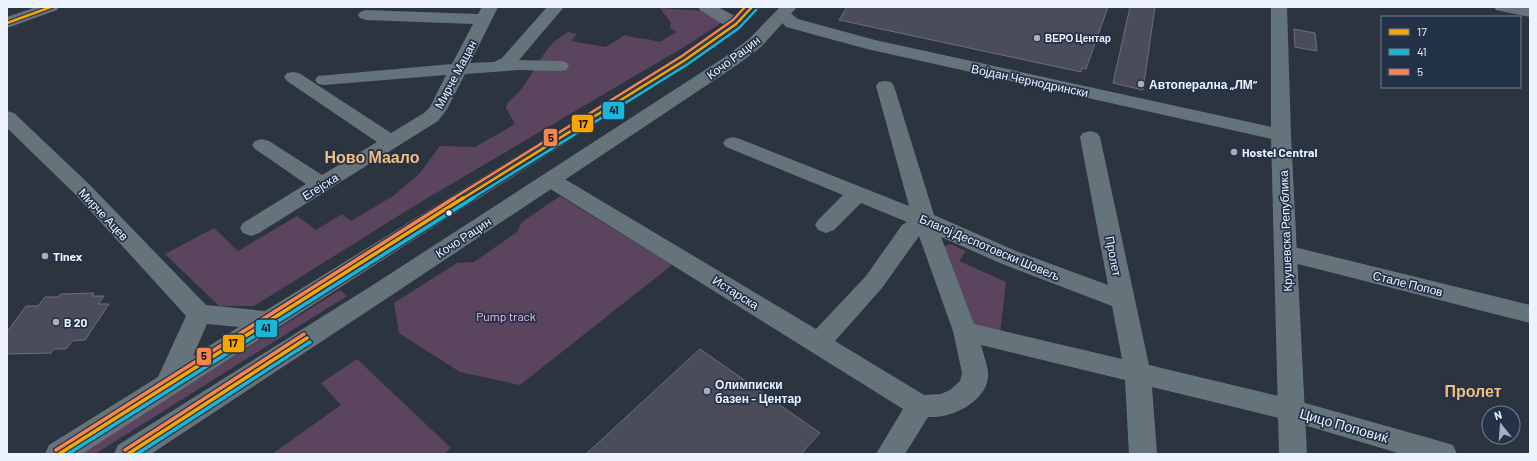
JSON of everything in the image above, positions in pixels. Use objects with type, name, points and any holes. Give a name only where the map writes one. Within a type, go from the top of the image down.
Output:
[{"type":"street","points":[[7,23],[51,7]]},
{"type":"street","points":[[497,68],[508,62],[556,7]]},
{"type":"street","points":[[706,7],[736,24]]},
{"type":"street","name":"Кочо Рацин","points":[[59,454],[452,205],[685,60],[736,24],[752,7]]},
{"type":"street","name":"Крушевска Република","points":[[1279,7],[1281,135],[1293,454]]},
{"type":"street","points":[[1502,7],[1530,12]]},
{"type":"street","name":"Кочо Рацин","points":[[128,454],[551,180],[731,61],[755,43],[786,11]]},
{"type":"street","name":"Војдан Чернодрински","points":[[786,11],[792,23],[873,45],[1281,135]]},
{"type":"street","points":[[366,15],[487,13]]},
{"type":"street","name":"Мирче Мацан","points":[[409,131],[431,117],[438,109],[487,13]]},
{"type":"street","points":[[324,80],[458,69],[497,68],[519,65],[560,66]]},
{"type":"street","points":[[294,76],[390,142]]},
{"type":"street","points":[[885,86],[924,220],[965,331],[975,373],[972,387],[959,398],[942,405],[920,406],[890,454]]},
{"type":"street","name":"Мирче Ацев","points":[[7,117],[83,190],[199,314]]},
{"type":"street","name":"Егејска","points":[[252,228],[409,131]]},
{"type":"street","name":"Пролет","points":[[1090,137],[1138,374],[1143,454]]},
{"type":"street","name":"Благој Деспотовски Шовељ","points":[[734,143],[924,220],[1008,257],[1123,300]]},
{"type":"street","points":[[262,145],[322,185]]},
{"type":"street","name":"Истарска","points":[[551,180],[920,406]]},
{"type":"street","points":[[826,225],[858,193]]},
{"type":"street","points":[[818,343],[874,282],[910,232],[924,220]]},
{"type":"street","name":"Стале Попов","points":[[1286,253],[1530,314]]},
{"type":"street","points":[[168,385],[199,314],[270,321]]},
{"type":"street","points":[[965,331],[1291,410]]},
{"type":"street","name":"Цицо Поповиќ","points":[[1291,410],[1442,454]]},
{"type":"green space","points":[[660,8],[703,11],[720,18],[721,23],[684,47],[419,203],[254,306],[219,306],[165,254],[214,228],[238,251],[297,216],[316,230],[342,214],[351,221],[393,196],[419,174],[440,146],[475,147],[515,124],[506,108],[508,102],[515,97],[526,83],[551,45],[568,32],[577,34],[571,41],[606,47],[625,35],[659,42],[677,32],[670,28],[671,23]]},
{"type":"green space","name":"Pump track","points":[[560,196],[672,265],[520,385],[460,372],[399,333],[394,303],[457,263],[474,262],[517,232],[522,222]]},
{"type":"green space","points":[[950,244],[966,251],[959,261],[1006,282],[1000,334],[970,327],[942,247]]},
{"type":"green space","points":[[340,290],[347,296],[95,454],[79,454]]},
{"type":"green space","points":[[357,359],[451,448],[444,454],[272,454],[341,405],[321,383]]},
{"type":"building","name":"ВЕРО Центар","points":[[847,7],[1108,7],[1086,69],[1082,68],[1081,72],[839,20]]},
{"type":"building","points":[[1130,7],[1155,7],[1143,90],[1113,83]]},
{"type":"building","points":[[1294,29],[1315,33],[1317,51],[1295,47]]},
{"type":"building","name":"B 20","points":[[94,293],[92,296],[104,296],[98,304],[109,304],[85,340],[72,341],[66,349],[54,349],[51,353],[7,354],[7,332],[26,306],[38,306],[45,297],[58,297],[61,294]]},
{"type":"building","name":"Олимписки базен - Центар","points":[[700,349],[820,433],[801,454],[586,454]]},
{"type":"transit line","name":"17","points":[[7,23],[51,7]]},
{"type":"transit line","name":"5","points":[[56,450],[449,201],[682,56],[733,20],[745,7]]},
{"type":"transit line","name":"17","points":[[59,454],[452,205],[685,60],[736,24],[752,7]]},
{"type":"transit line","name":"41","points":[[68,454],[455,209],[688,64],[739,28],[756,10]]},
{"type":"transit line","name":"5","points":[[125,450],[304,334]]},
{"type":"transit line","name":"17","points":[[128,454],[307,338]]},
{"type":"transit line","name":"41","points":[[137,454],[310,342]]},
{"type":"place","name":"ВЕРО Центар","points":[[1037,38]]},
{"type":"place","name":"Автоперална „ЛМ“","points":[[1141,84]]},
{"type":"place","name":"Hostel Central","points":[[1234,152]]},
{"type":"place","name":"Tinex","points":[[45,256]]},
{"type":"place","name":"B 20","points":[[56,322]]},
{"type":"place","name":"Олимписки базен - Центар","points":[[707,391]]},
{"type":"district","name":"Ново Маало","points":[[372,156]]},
{"type":"district","name":"Пролет","points":[[1473,390]]}]
